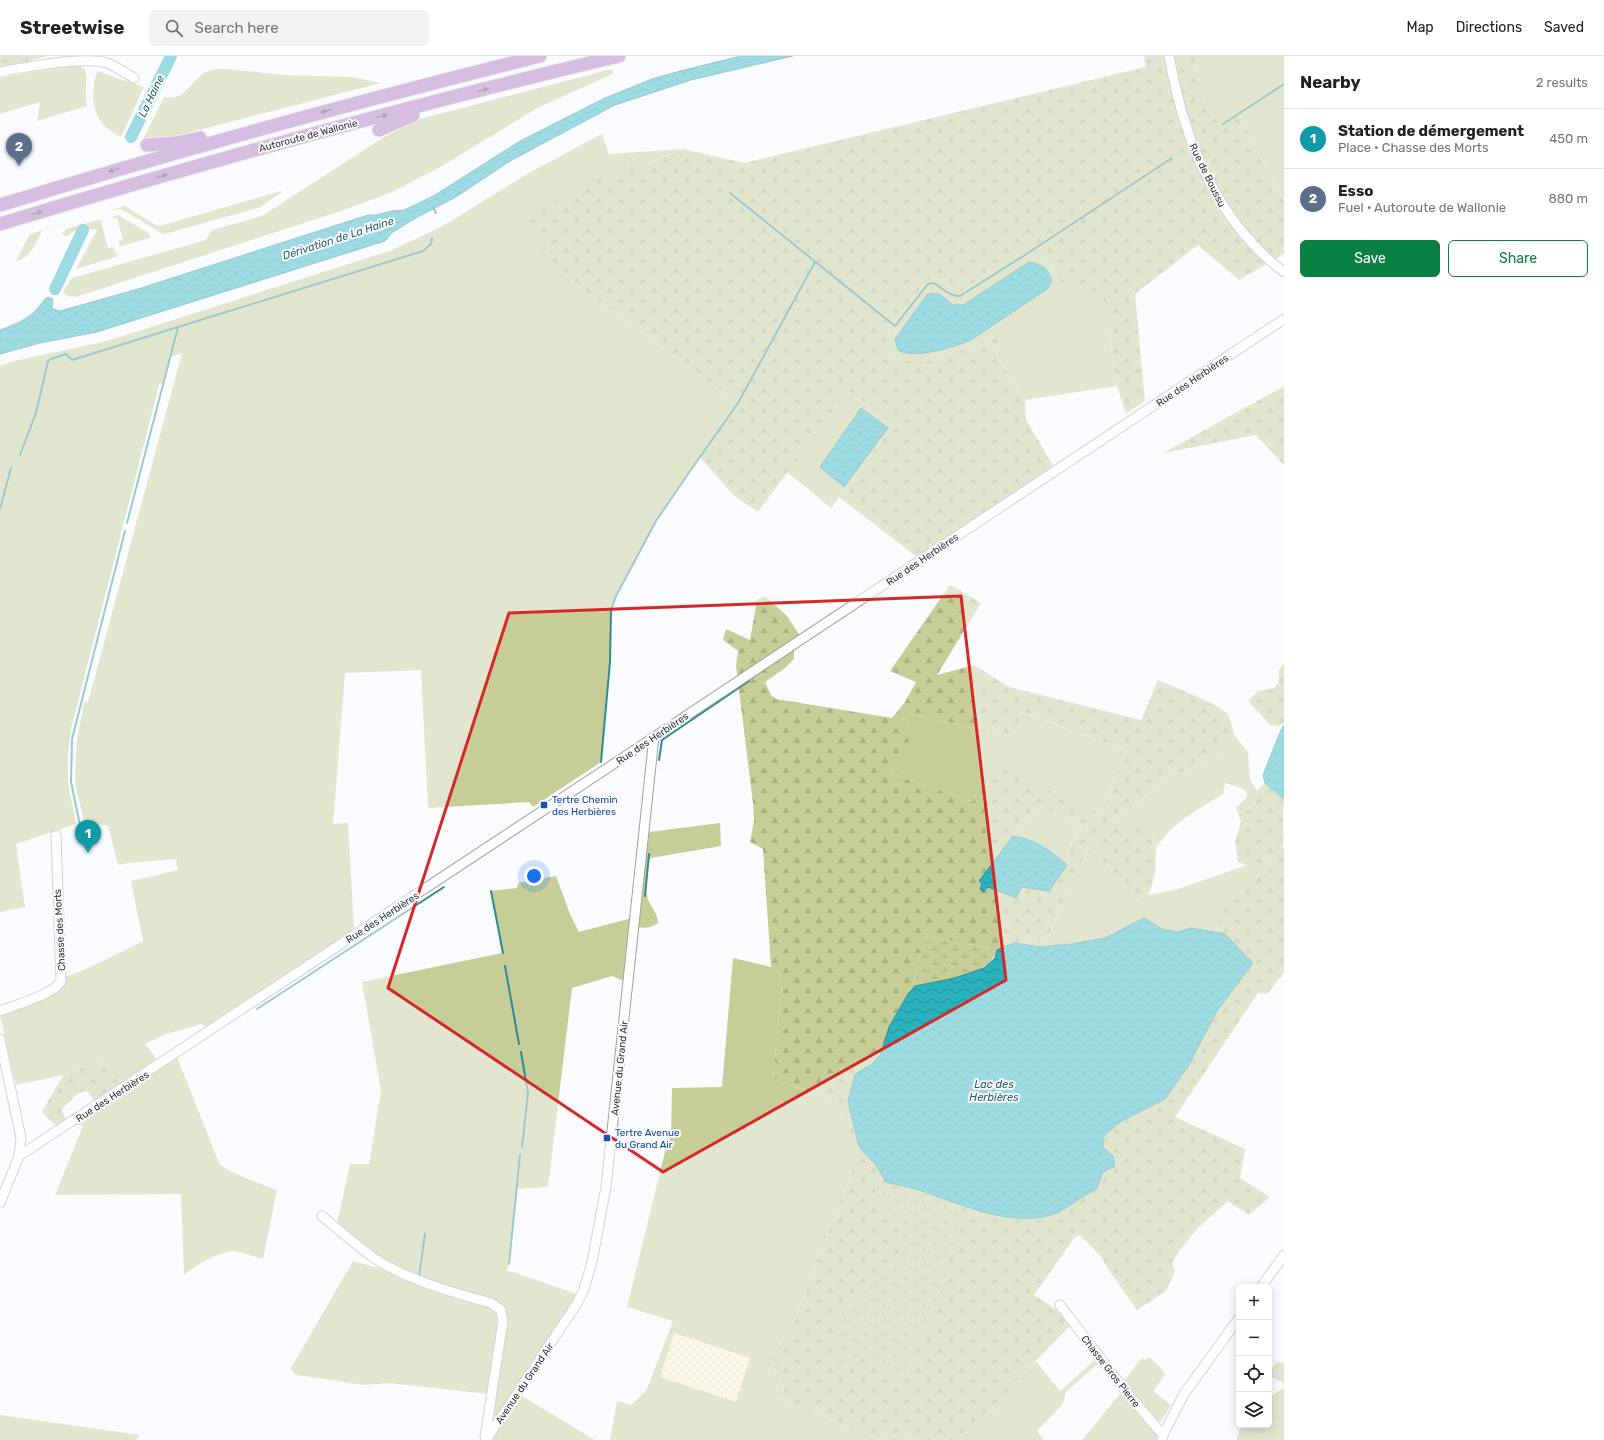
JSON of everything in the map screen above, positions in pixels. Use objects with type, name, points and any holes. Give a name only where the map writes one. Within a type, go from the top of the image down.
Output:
[{"type":"highway","name":"Autoroute de Wallonie","points":[[0,205],[246,133],[431,83],[540,56]]},
{"type":"highway","name":"Autoroute de Wallonie","points":[[0,224],[225,158],[328,130],[619,56]]},
{"type":"highway","points":[[379,130],[445,100]]},
{"type":"highway","points":[[147,145],[176,143],[214,135],[246,133]]},
{"type":"street","name":"Rue de Boussu","points":[[1169,56],[1187,131],[1213,190],[1224,209],[1237,226],[1277,267],[1284,272]]},
{"type":"street","points":[[0,72],[73,61],[94,60],[113,65],[134,78]]},
{"type":"street","name":"Rue des Herbières","points":[[19,1156],[1284,319]]},
{"type":"street","name":"Avenue du Grand Air","points":[[485,1440],[576,1306],[592,1262],[607,1180],[654,737]]},
{"type":"street","name":"Chasse des Morts","points":[[0,1011],[48,992],[61,981],[56,835]]},
{"type":"street","points":[[0,1039],[21,1138],[19,1156],[0,1203]]},
{"type":"street","points":[[322,1216],[367,1253],[392,1269],[418,1280],[491,1303],[501,1310],[503,1321],[485,1440]]},
{"type":"street","points":[[1263,1284],[1284,1255]]},
{"type":"street","name":"Chasse Gros Pierre","points":[[1060,1305],[1124,1389],[1163,1437]]},
{"type":"street","points":[[1163,1437],[1184,1394],[1238,1320]]},
{"type":"highlighted area","points":[[961,596],[1006,980],[663,1172],[388,988],[509,613]]},
{"type":"green space","points":[[0,56],[48,56],[0,69]]},
{"type":"green space","points":[[1144,56],[1196,56],[1195,59],[1208,119],[1240,115],[1284,202],[1284,254],[1239,280],[1198,245],[1135,294],[1145,401],[1126,414],[1117,386],[1103,293],[1065,288],[1034,244],[959,293],[937,279],[926,281],[890,328],[885,345],[892,355],[904,361],[927,361],[951,355],[988,337],[1001,339],[994,351],[1025,400],[1026,420],[1054,467],[917,557],[839,497],[893,425],[848,391],[758,512],[733,495],[700,457],[738,403],[575,284],[552,262],[557,253],[549,247],[542,253],[520,219],[630,164],[647,164],[683,149],[744,163],[1146,67]]},
{"type":"green space","points":[[1196,56],[1284,56],[1284,202],[1240,115],[1208,120],[1195,59]]},
{"type":"green space","points":[[73,65],[80,66],[85,69],[87,106],[37,121],[40,102],[0,114],[0,78]]},
{"type":"green space","points":[[215,69],[284,75],[353,77],[381,83],[172,137],[153,141],[142,141],[164,97],[177,96],[187,90],[200,76]]},
{"type":"green space","points":[[612,69],[613,74],[539,107],[439,168],[390,193],[341,211],[76,297],[68,296],[63,292],[72,278],[206,240],[212,230],[262,216],[384,137],[420,119]]},
{"type":"green space","points":[[97,71],[144,87],[121,137],[111,132],[104,125],[95,110],[93,91]]},
{"type":"green space","points":[[602,134],[609,154],[683,149],[646,164],[629,164],[543,253],[550,247],[557,253],[575,284],[738,403],[656,521],[616,596],[611,610],[610,662],[601,762],[533,807],[529,802],[428,808],[421,670],[345,673],[333,824],[348,823],[354,929],[208,1028],[201,1024],[166,1034],[145,1044],[158,1061],[120,1085],[104,1059],[63,1075],[16,1085],[0,1015],[65,977],[84,970],[143,941],[131,881],[178,870],[176,859],[118,865],[108,826],[84,821],[76,788],[75,775],[77,739],[84,702],[88,702],[182,353],[170,357],[163,383],[159,385],[71,729],[68,754],[68,783],[76,824],[16,844],[25,907],[0,912],[0,366],[14,361],[107,341],[392,250],[441,227],[532,171]]},
{"type":"green space","points":[[281,191],[282,192],[260,207],[165,234],[125,211],[120,209],[108,211],[125,206],[154,224],[160,226]]},
{"type":"green space","points":[[118,215],[147,232],[150,235],[150,238],[121,246],[118,241],[123,239],[117,218],[112,219]]},
{"type":"green space","points":[[98,220],[106,221],[101,222],[108,248],[113,247],[116,254],[119,256],[76,269],[97,230],[80,230],[73,232],[67,237],[62,234],[66,229]]},
{"type":"green space","points":[[66,223],[42,231],[29,254],[16,261],[30,234]]},
{"type":"green space","points":[[1034,244],[1065,288],[1103,292],[1117,386],[1025,400],[994,351],[1001,339],[988,337],[951,355],[927,361],[904,361],[892,355],[885,345],[890,328],[926,281],[937,279],[959,293]]},
{"type":"green space","points":[[1284,386],[1284,465],[1256,435],[1163,453]]},
{"type":"green space","points":[[848,391],[893,425],[831,508],[787,472]]},
{"type":"green space","points":[[950,585],[981,603],[937,675],[974,665],[1009,687],[1141,720],[1158,680],[1212,703],[1228,714],[1235,736],[1221,756],[1192,769],[1169,776],[1128,812],[1114,822],[1137,823],[1152,827],[1156,848],[1155,873],[1149,895],[1137,900],[1090,845],[1049,934],[1050,939],[1014,943],[997,950],[927,936],[916,968],[915,986],[908,994],[889,1027],[881,1054],[872,1064],[855,1074],[848,1101],[856,1134],[850,1134],[844,1125],[839,1102],[773,1079],[782,984],[779,974],[771,967],[763,849],[750,842],[754,821],[753,803],[736,666],[738,651],[723,640],[726,629],[750,640],[757,600],[765,596],[787,616],[802,639],[794,644],[794,659],[785,668],[765,682],[771,695],[776,699],[892,718],[905,702],[916,682],[890,671]],"holes":[[[1022,712],[1127,751],[1100,814],[996,766],[987,768],[973,802],[893,774],[890,768],[909,740],[913,728],[901,719],[913,715],[1014,736]],[[1041,807],[1082,826],[1071,844],[1067,865],[1022,887],[1016,898],[988,887],[985,892],[980,889],[982,884],[979,881],[1013,836]]]},
{"type":"green space","points":[[1284,663],[1284,723],[1279,726],[1270,725],[1248,701],[1258,691],[1274,688],[1279,682],[1279,670]]},
{"type":"green space","points":[[1021,712],[1127,751],[1100,814],[996,767],[987,768],[973,802],[893,774],[890,768],[901,719],[913,715],[1014,736]]},
{"type":"green space","points":[[1235,736],[1248,752],[1250,780],[1257,790],[1254,802],[1250,807],[1238,813],[1236,807],[1243,802],[1247,794],[1246,791],[1225,783],[1223,794],[1178,823],[1163,838],[1156,848],[1152,827],[1113,823],[1128,812],[1169,776],[1192,769],[1221,756]]},
{"type":"green space","points":[[1265,783],[1284,799],[1284,973],[1267,994],[1258,993],[1175,1117],[1245,1149],[1240,1178],[1270,1197],[1249,1215],[1228,1201],[1198,1228],[1179,1251],[1172,1263],[1175,1271],[1166,1291],[1137,1310],[1100,1255],[1080,1235],[1074,1238],[1034,1295],[1067,1315],[1073,1323],[1013,1384],[1012,1404],[998,1413],[968,1425],[959,1440],[916,1440],[907,1434],[876,1439],[778,1397],[774,1367],[775,1352],[795,1318],[852,1172],[854,1153],[859,1147],[876,1165],[886,1182],[916,1189],[962,1207],[1012,1218],[1029,1219],[1052,1215],[1097,1188],[1103,1172],[1113,1156],[1103,1147],[1103,1137],[1120,1122],[1165,1099],[1187,1068],[1217,1011],[1253,963],[1225,934],[1216,932],[1218,912],[1226,901],[1238,897],[1251,881],[1272,867],[1272,861],[1247,865],[1238,862],[1235,842],[1241,821],[1238,813],[1249,809],[1254,803],[1257,790]]},
{"type":"green space","points":[[1041,807],[1082,826],[1078,830],[1071,844],[1067,865],[1042,846],[1013,836]]},
{"type":"green space","points":[[720,823],[721,846],[651,858],[646,875],[646,890],[658,923],[644,928],[638,927],[649,832]]},
{"type":"green space","points":[[1090,845],[1137,900],[1149,895],[1178,889],[1247,865],[1272,861],[1272,867],[1251,881],[1238,897],[1218,912],[1216,932],[1191,928],[1178,932],[1162,929],[1144,918],[1105,938],[1071,944],[1040,947],[1014,943],[1050,939],[1049,934]]},
{"type":"green space","points":[[556,876],[570,914],[579,932],[632,918],[624,981],[612,976],[572,988],[548,1187],[517,1189],[507,1271],[574,1293],[577,1296],[497,1418],[491,1416],[503,1309],[419,1277],[376,1257],[337,1224],[350,1164],[369,1164],[381,1091],[362,982],[502,953],[491,891],[517,888],[518,883]]},
{"type":"green space","points":[[927,936],[997,950],[992,960],[984,967],[974,972],[950,979],[915,986],[916,968]]},
{"type":"green space","points":[[733,958],[771,967],[779,974],[782,984],[773,1079],[839,1102],[844,1125],[850,1134],[856,1134],[859,1147],[853,1156],[852,1172],[795,1318],[775,1352],[774,1367],[778,1397],[876,1439],[907,1434],[916,1440],[610,1440],[617,1401],[632,1405],[647,1389],[673,1321],[627,1307],[665,1152],[671,1135],[672,1088],[722,1087]]},
{"type":"green space","points":[[177,1057],[219,1163],[238,1175],[277,1190],[263,1259],[243,1253],[232,1251],[226,1252],[194,1267],[184,1275],[181,1194],[55,1195],[83,1126],[75,1124]]},
{"type":"green space","points":[[104,1059],[120,1085],[95,1102],[86,1091],[78,1093],[61,1110],[67,1120],[57,1127],[42,1112],[63,1075]]},
{"type":"green space","points":[[886,1182],[916,1189],[970,1208],[958,1213],[953,1221],[958,1232],[958,1244],[945,1255],[938,1315],[909,1347],[912,1374],[893,1380],[871,1354],[841,1364],[837,1321],[860,1298],[882,1271],[899,1260],[900,1250],[896,1224],[888,1209],[876,1195],[876,1188]]},
{"type":"green space","points":[[353,1261],[400,1274],[490,1305],[501,1314],[488,1394],[389,1383],[364,1385],[297,1375],[293,1373],[291,1368]]},
{"type":"green space","points":[[1099,1356],[1102,1360],[1066,1392],[1063,1404],[1037,1431],[1044,1440],[959,1440],[967,1425],[998,1413],[1013,1384],[1036,1361],[1060,1391]]},
{"type":"green space","points":[[1149,1357],[1162,1369],[1165,1375],[1153,1391],[1171,1405],[1162,1420],[1157,1423],[1122,1383],[1142,1358],[1146,1360]]},
{"type":"green space","points":[[1277,1362],[1284,1363],[1284,1383],[1272,1377],[1272,1368]]},
{"type":"green space","points":[[1284,1387],[1284,1440],[1236,1440],[1240,1428],[1272,1428],[1272,1396]]},
{"type":"green space","points":[[1124,1389],[1162,1440],[1082,1440]]},
{"type":"green space","points":[[522,1396],[595,1440],[492,1440]]},
{"type":"green space","points":[[0,1415],[140,1435],[136,1440],[0,1440]]},
{"type":"sand","points":[[674,1333],[750,1358],[736,1402],[660,1377]]},
{"type":"water","name":"Dérivation de La Haine","points":[[741,56],[793,56],[691,80],[615,105],[510,161],[456,197],[393,232],[385,241],[97,332],[40,343],[0,354],[0,330],[27,317],[48,297],[53,299],[53,309],[60,311],[138,289],[368,215],[404,210],[435,195],[520,141],[605,98],[652,79]]},
{"type":"water","points":[[1029,262],[1038,264],[1049,273],[1052,282],[1047,289],[971,340],[945,349],[924,353],[905,353],[898,350],[895,339],[927,295],[935,293],[944,297],[953,305],[963,305]]},
{"type":"water","points":[[861,408],[888,428],[844,487],[820,467]]},
{"type":"water","points":[[1284,725],[1284,799],[1265,783],[1263,775]]},
{"type":"water","points":[[1013,836],[1042,846],[1067,865],[1049,891],[1022,887],[1016,898],[988,887],[984,892],[980,889],[982,884],[979,881]]},
{"type":"water","name":"Lac des Herbières","points":[[1144,918],[1162,929],[1178,932],[1191,928],[1225,934],[1253,963],[1217,1011],[1187,1068],[1165,1099],[1120,1122],[1103,1137],[1103,1147],[1113,1156],[1115,1166],[1103,1172],[1097,1188],[1059,1212],[1042,1217],[1024,1218],[1005,1217],[987,1213],[916,1189],[886,1182],[876,1165],[859,1147],[848,1101],[855,1074],[872,1064],[881,1054],[889,1027],[908,994],[915,986],[955,978],[984,968],[995,958],[997,950],[1014,943],[1040,947],[1071,944],[1105,938]]},
{"type":"waterway","name":"La Haine","points":[[131,137],[171,56]]},
{"type":"waterway","points":[[1223,124],[1284,84]]},
{"type":"waterway","points":[[730,193],[895,326],[928,284],[934,283],[950,294],[960,296],[1172,158]]},
{"type":"waterway","points":[[433,207],[436,213]]},
{"type":"waterway","name":"La Haine","points":[[55,289],[83,230]]},
{"type":"waterway","points":[[127,523],[178,327],[423,251],[431,244],[432,238]]},
{"type":"waterway","points":[[601,762],[610,662],[611,610],[616,596],[656,521],[738,403],[815,262]]},
{"type":"waterway","points":[[20,455],[36,413],[48,361],[66,354],[72,360],[178,327]]},
{"type":"waterway","points":[[0,509],[11,468]]},
{"type":"waterway","points":[[82,835],[71,782],[72,739],[125,531]]},
{"type":"waterway","points":[[659,760],[662,740],[749,681]]},
{"type":"waterway","points":[[645,896],[649,854]]},
{"type":"waterway","points":[[257,1009],[444,887]]},
{"type":"waterway","points":[[491,891],[503,953]]},
{"type":"waterway","points":[[505,966],[519,1044]]},
{"type":"waterway","points":[[521,1052],[528,1093],[522,1147]]},
{"type":"waterway","points":[[509,1264],[520,1155]]},
{"type":"waterway","points":[[419,1277],[425,1234]]},
{"type":"place","name":"Esso","points":[[19,166]]},
{"type":"place","name":"Tertre Chemin des Herbières","points":[[544,805]]},
{"type":"place","name":"Station de démergement","points":[[88,853]]},
{"type":"place","name":"Tertre Avenue du Grand Air","points":[[607,1138]]}]
